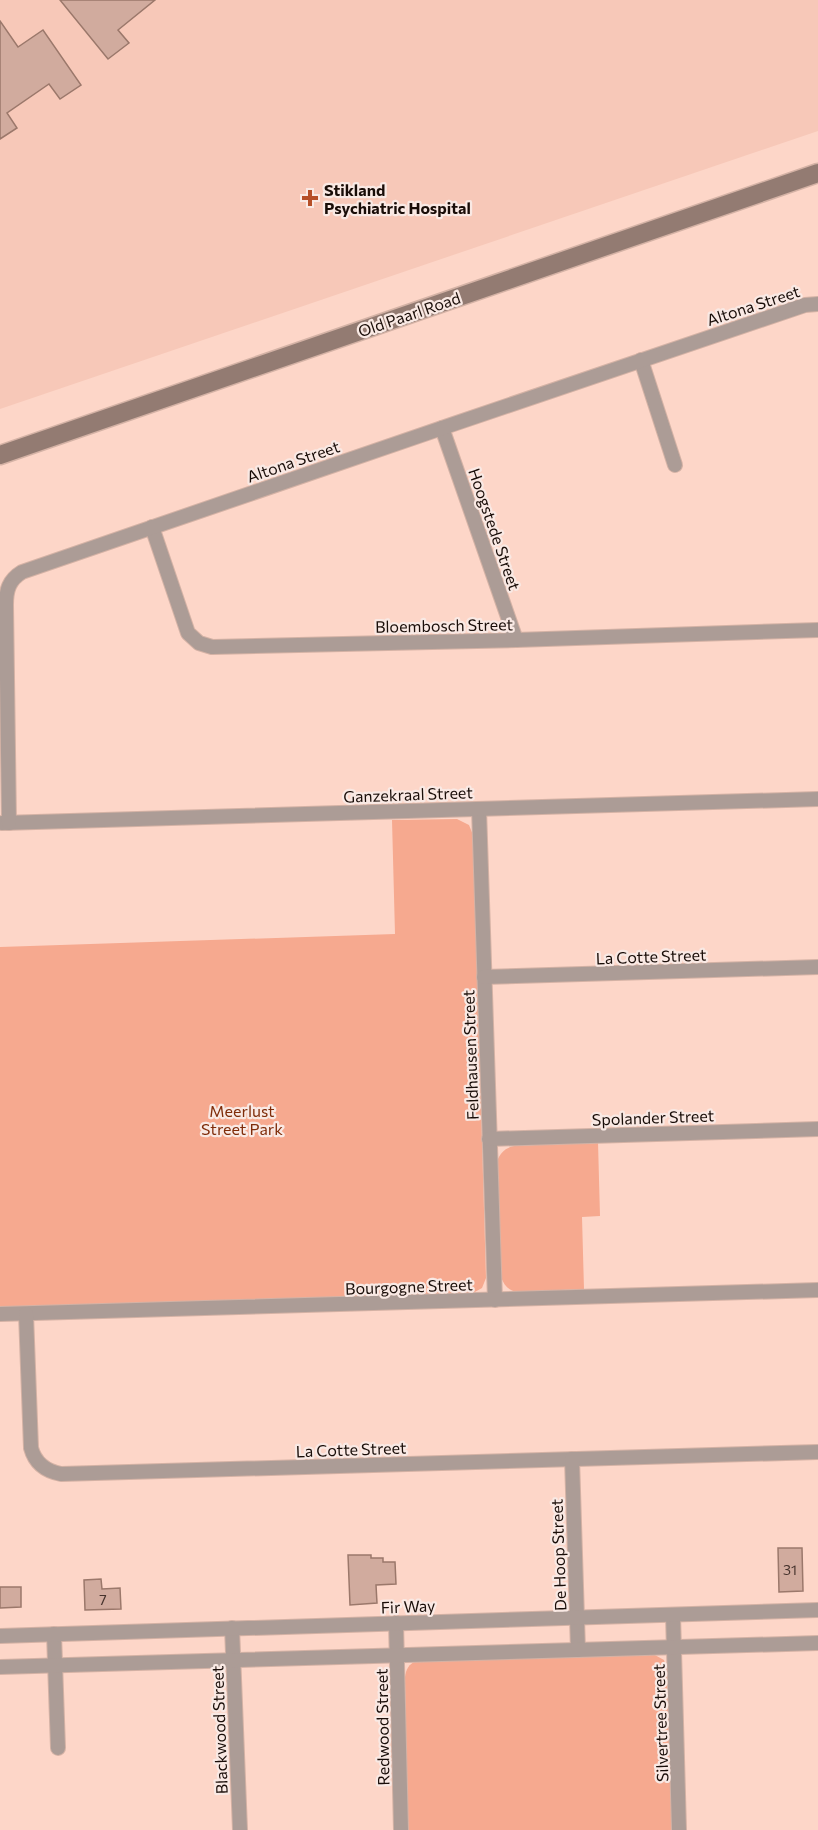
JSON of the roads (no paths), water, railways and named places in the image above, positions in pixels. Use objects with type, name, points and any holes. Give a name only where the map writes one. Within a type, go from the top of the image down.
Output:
[{"type":"main road","name":"Old Paarl Road","points":[[0,455],[818,173]]},
{"type":"street","name":"Altona Street","points":[[4,823],[6,598],[9,585],[22,572],[640,360],[805,305],[818,304]]},
{"type":"street","points":[[640,360],[675,465]]},
{"type":"street","name":"Hoogstede Street","points":[[442,428],[516,640]]},
{"type":"street","name":"Bloembosch Street","points":[[152,527],[184,626],[193,639],[205,646],[516,640],[818,630]]},
{"type":"street","name":"Ganzekraal Street","points":[[4,823],[818,799]]},
{"type":"street","name":"Feldhausen Street","points":[[479,809],[495,1300]]},
{"type":"street","name":"La Cotte Street","points":[[484,977],[818,968]]},
{"type":"street","name":"Spolander Street","points":[[489,1139],[818,1129]]},
{"type":"street","name":"Bourgogne Street","points":[[0,1314],[818,1290]]},
{"type":"street","name":"La Cotte Street","points":[[26,1314],[31,1448],[38,1462],[54,1473],[818,1452]]},
{"type":"street","name":"De Hoop Street","points":[[572,1459],[578,1650]]},
{"type":"street","name":"Fir Way","points":[[0,1636],[818,1610]]},
{"type":"street","name":"Silvertree Street","points":[[673,1615],[679,1830]]},
{"type":"street","name":"Redwood Street","points":[[396,1623],[401,1830]]},
{"type":"street","name":"Blackwood Street","points":[[232,1629],[240,1830]]},
{"type":"street","points":[[54,1634],[58,1748]]},
{"type":"street","points":[[0,1667],[818,1643]]},
{"type":"place","name":"Stikland Psychiatric Hospital","points":[[310,198]]},
{"type":"park label","name":"Meerlust Street Park","points":[[242,1119]]}]
